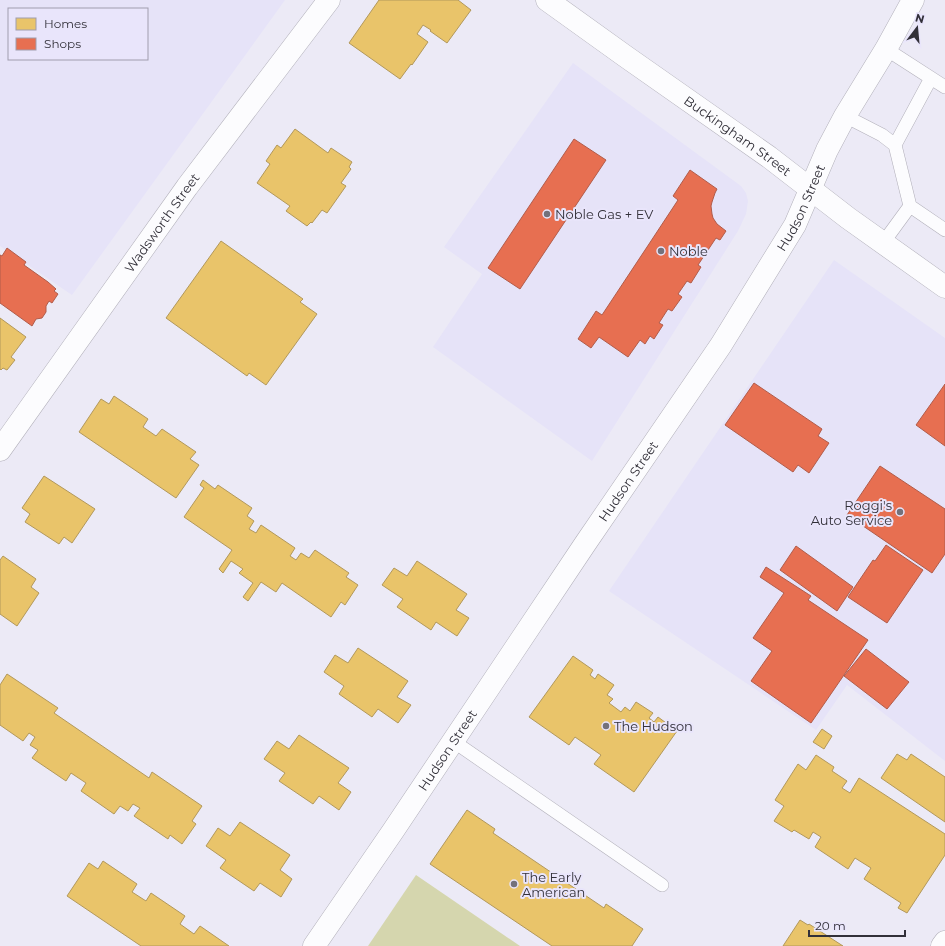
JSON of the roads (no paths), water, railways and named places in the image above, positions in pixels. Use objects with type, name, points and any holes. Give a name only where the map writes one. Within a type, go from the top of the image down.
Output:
[{"type":"street","name":"Wadsworth Street","points":[[0,450],[188,187],[328,0]]},
{"type":"street","name":"Buckingham Street","points":[[548,0],[769,157],[848,218],[945,287]]},
{"type":"street","name":"Hudson Street","points":[[314,946],[602,517],[721,345],[795,225],[827,150],[845,116],[886,49],[913,0]]},
{"type":"street","points":[[942,946],[945,942]]},
{"type":"lane","points":[[886,49],[945,87]]},
{"type":"lane","points":[[895,145],[932,78]]},
{"type":"lane","points":[[845,116],[882,135],[895,145],[910,206],[945,230]]},
{"type":"lane","points":[[883,243],[910,206]]},
{"type":"lane","points":[[453,741],[662,885]]},
{"type":"place","name":"Noble Gas + EV","points":[[547,214]]},
{"type":"place","name":"Noble","points":[[661,251]]},
{"type":"place","name":"Roggi's Auto Service","points":[[900,512]]},
{"type":"place","name":"The Hudson","points":[[606,726]]},
{"type":"place","name":"The Early American","points":[[514,884]]}]
